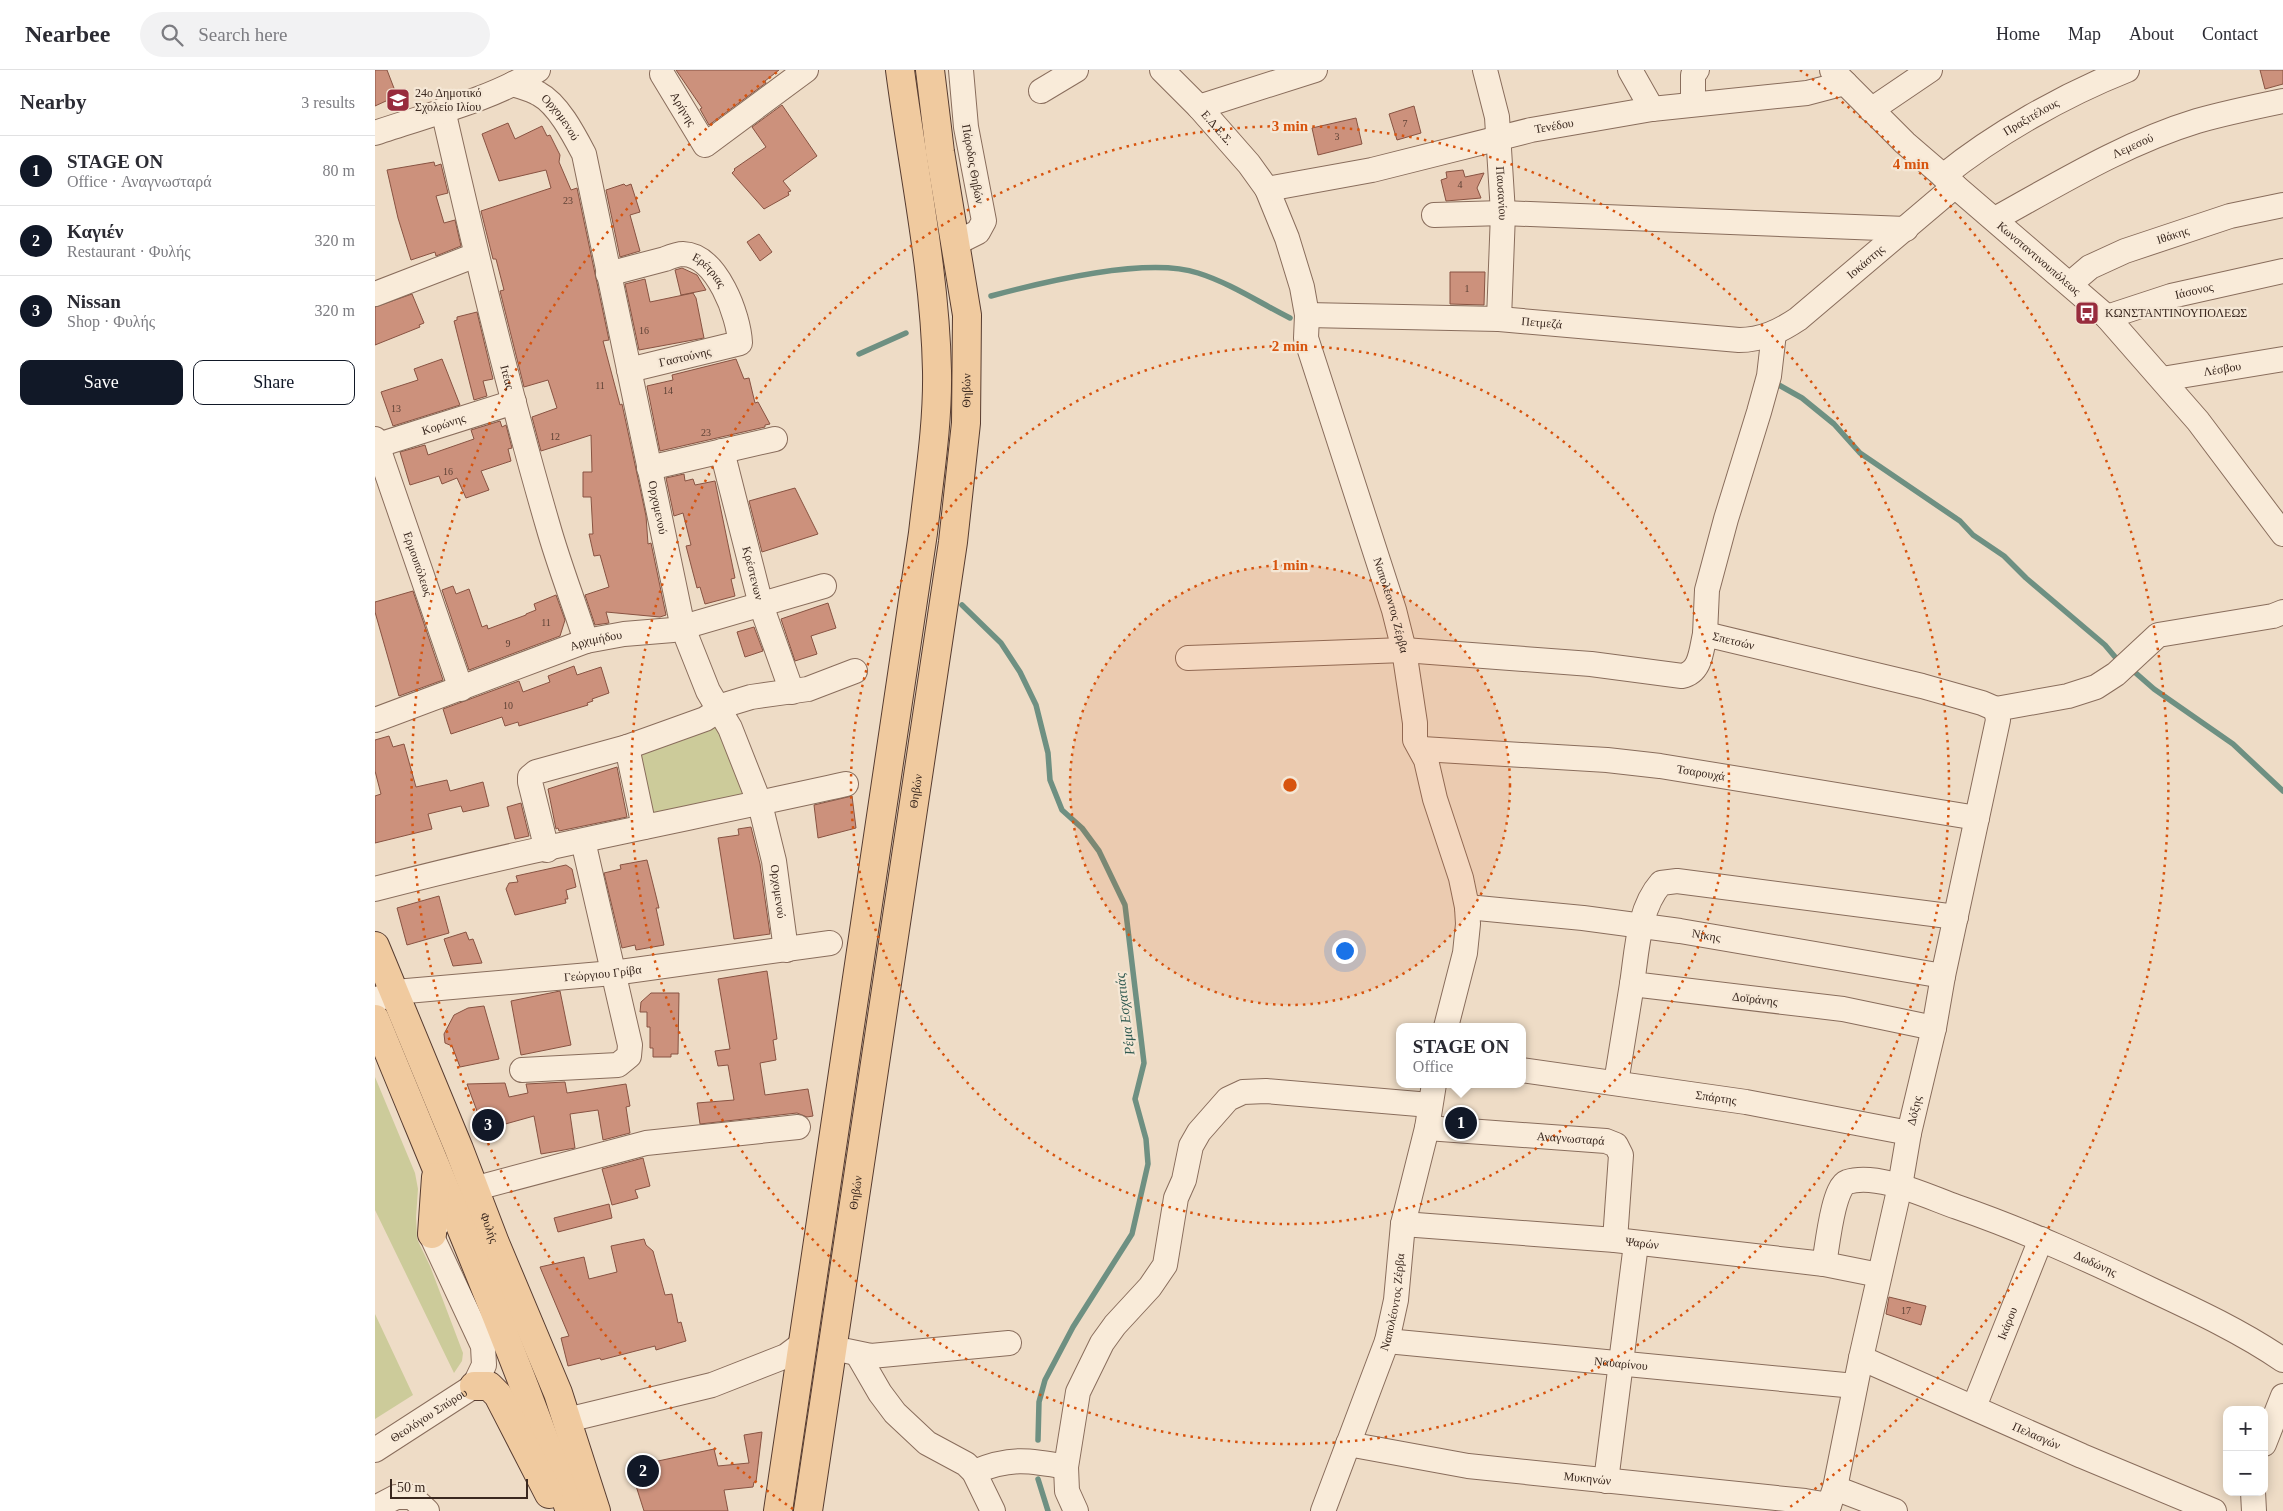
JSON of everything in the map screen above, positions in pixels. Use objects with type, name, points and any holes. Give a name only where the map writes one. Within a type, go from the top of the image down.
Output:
[{"type":"main road","points":[[778,1511],[923,533],[935,435],[937,372],[934,311],[900,70]]},
{"type":"main road","name":"Θηβών","points":[[808,1511],[831,1347],[953,542],[963,453],[968,353],[967,315],[940,152],[930,70]]},
{"type":"main road","name":"Φυλής","points":[[375,946],[385,996],[479,1204],[567,1420],[597,1511]]},
{"type":"main road","name":"Φυλής","points":[[375,1019],[523,1382],[570,1511]]},
{"type":"main road","points":[[433,1234],[436,1170]]},
{"type":"main road","points":[[475,1386],[489,1386],[498,1395],[557,1511]]},
{"type":"street","name":"Αρήνης","points":[[661,74],[705,145],[806,70]]},
{"type":"street","name":"Πάροδος Θηβών","points":[[956,243],[978,232],[983,221],[966,127],[961,70]]},
{"type":"street","points":[[1041,91],[1076,70]]},
{"type":"street","name":"Ε.Δ.Ε.Σ.","points":[[1162,70],[1199,107],[1249,164],[1267,189]]},
{"type":"street","points":[[1199,107],[1315,70]]},
{"type":"street","name":"Παυσανίου","points":[[1485,70],[1497,117],[1503,213],[1499,319]]},
{"type":"street","points":[[1630,70],[1652,109]]},
{"type":"street","points":[[1693,104],[1693,75],[1697,70]]},
{"type":"street","points":[[1871,110],[1930,70]]},
{"type":"street","name":"Πραξιτέλους","points":[[1949,181],[1996,137],[2097,83],[2127,70]]},
{"type":"street","name":"Τενέδου","points":[[1267,189],[1372,170],[1531,130],[1652,109],[1807,92],[1838,76]]},
{"type":"street","name":"Κωνσταντινουπόλεως","points":[[1838,76],[1871,110],[1949,181],[2107,317],[2162,379],[2215,444],[2283,534]]},
{"type":"street","points":[[375,132],[443,110],[526,77]]},
{"type":"street","name":"Ορχομενού","points":[[526,77],[558,112],[584,154],[683,628],[701,676],[730,728],[760,804],[774,861],[786,950]]},
{"type":"street","name":"Λεμεσού","points":[[1995,219],[2087,168],[2165,132],[2204,119],[2283,101]]},
{"type":"street","name":"Ιτέας","points":[[443,110],[476,255],[514,402],[548,527],[586,641]]},
{"type":"street","name":"Ιοκάστης","points":[[1774,333],[1803,315],[1906,229],[1949,181]]},
{"type":"street","name":"Ναπολέοντος Ζέρβα","points":[[1267,189],[1287,238],[1302,287],[1307,315],[1306,338],[1394,610],[1404,650],[1415,723],[1415,740],[1421,749],[1435,800],[1461,878],[1468,924],[1465,954],[1447,1023]]},
{"type":"street","name":"Ιθάκης","points":[[2070,284],[2090,266],[2125,251],[2230,216],[2283,205]]},
{"type":"street","points":[[1434,216],[1503,213],[1906,229]]},
{"type":"street","name":"Ερέτριας","points":[[608,274],[684,254],[697,259],[712,269],[730,301],[739,331],[740,343]]},
{"type":"street","points":[[375,294],[476,255]]},
{"type":"street","name":"Ιάσονος","points":[[2107,317],[2171,296],[2283,271]]},
{"type":"street","name":"Πετμεζά","points":[[1307,315],[1499,319],[1739,340],[1755,339],[1774,333]]},
{"type":"street","points":[[1705,634],[1707,590],[1726,519],[1769,376],[1774,333]]},
{"type":"street","name":"Γαστούνης","points":[[629,370],[740,343]]},
{"type":"street","name":"Λέσβου","points":[[2162,379],[2188,373],[2283,359]]},
{"type":"street","name":"Κορώνης","points":[[376,443],[514,402]]},
{"type":"street","points":[[649,468],[775,439]]},
{"type":"street","name":"Ερμουπόλεως","points":[[376,443],[461,689]]},
{"type":"street","name":"Κρέστενων","points":[[722,451],[761,605],[792,692]]},
{"type":"street","name":"Αρχιμήδου","points":[[375,720],[586,641],[624,634],[683,628],[824,586]]},
{"type":"street","points":[[1996,709],[2068,696],[2096,687],[2116,674],[2158,635],[2273,616],[2283,612]]},
{"type":"street","name":"Σπετσών","points":[[1188,658],[1404,650],[1591,664],[1682,676],[1691,674],[1696,668],[1705,634],[1922,686],[1983,702],[1996,709]]},
{"type":"street","points":[[547,850],[530,782],[530,776],[536,772],[627,747],[705,719],[728,704],[751,697],[808,689],[855,671]]},
{"type":"street","name":"Δόξης","points":[[1831,1501],[1900,1186],[1909,1133],[1934,1028],[1943,976],[1998,720],[1996,709]]},
{"type":"street","points":[[627,747],[644,827]]},
{"type":"street","name":"Τσαρουχά","points":[[1421,749],[1607,760],[1660,766],[1977,818]]},
{"type":"street","points":[[375,889],[471,863],[547,850],[644,827],[760,804],[846,784]]},
{"type":"street","points":[[522,1070],[618,1065],[629,1056],[630,1045],[583,841]]},
{"type":"street","points":[[1616,1084],[1641,927],[1652,893],[1661,883],[1677,881],[1956,917]]},
{"type":"street","name":"Νίκης","points":[[1467,908],[1583,918],[1722,938],[1943,976]]},
{"type":"street","name":"Γεώργιου Γρίβα","points":[[385,996],[613,973],[831,943]]},
{"type":"street","name":"Δοϊράνης","points":[[1632,984],[1843,1009],[1934,1028]]},
{"type":"street","name":"Σπάρτης","points":[[1526,1071],[1746,1102],[1909,1133]]},
{"type":"street","points":[[1076,1511],[1067,1491],[1066,1467],[1078,1392],[1102,1343],[1115,1325],[1150,1287],[1165,1265],[1176,1198],[1184,1180],[1191,1146],[1199,1132],[1228,1099],[1243,1092],[1432,1095]]},
{"type":"street","name":"Ναπολέοντος Ζέρβα","points":[[1323,1511],[1387,1341],[1396,1300],[1403,1224],[1427,1128],[1432,1095]]},
{"type":"street","points":[[433,1234],[437,1222],[457,1221],[479,1204],[646,1143],[798,1127]]},
{"type":"street","name":"Αναγνωσταρά","points":[[1427,1128],[1606,1141],[1616,1145],[1621,1155],[1626,1242],[1621,1364],[1606,1481]]},
{"type":"street","name":"Δωδώνης","points":[[1824,1264],[1833,1216],[1842,1186],[1847,1182],[1859,1181],[1900,1186],[1979,1214],[2041,1239],[2224,1324],[2283,1360]]},
{"type":"street","points":[[446,1267],[448,1247],[454,1237],[457,1221]]},
{"type":"street","name":"Ψαρών","points":[[1403,1224],[1626,1242],[1824,1264],[1879,1275]]},
{"type":"street","name":"Θεολόγου Σπύρου","points":[[375,1450],[475,1386],[484,1365],[484,1350],[433,1234]]},
{"type":"street","name":"Ικάρου","points":[[1974,1407],[2041,1239]]},
{"type":"street","name":"Ναυαρίνου","points":[[1387,1341],[1855,1386]]},
{"type":"street","points":[[831,1347],[871,1356],[1009,1343]]},
{"type":"street","points":[[567,1420],[712,1385],[786,1356],[802,1344]]},
{"type":"street","points":[[858,1354],[871,1380],[895,1413],[927,1443],[966,1464],[974,1472],[993,1511]]},
{"type":"street","name":"Πελασγών","points":[[1861,1358],[2082,1456],[2214,1511]]},
{"type":"street","points":[[2268,1434],[2283,1396]]},
{"type":"street","name":"Μυκηνών","points":[[1347,1444],[1468,1466],[1805,1501],[1831,1501],[1895,1511]]},
{"type":"street","points":[[974,1472],[990,1466],[1029,1460],[1066,1467]]},
{"type":"street","points":[[2253,1496],[2254,1511]]},
{"type":"street","points":[[375,1508],[396,1497],[412,1497],[427,1511]]},
{"type":"shaded area","points":[[718,725],[750,795],[651,814],[635,753]]},
{"type":"shaded area","points":[[375,1077],[415,1173],[418,1189],[417,1239],[430,1266],[463,1353],[462,1361],[454,1373],[375,1210]]},
{"type":"shaded area","points":[[375,1314],[413,1395],[375,1419]]},
{"type":"building","points":[[375,70],[387,70],[397,96],[375,106]]},
{"type":"building","points":[[676,70],[779,70],[765,81],[766,83],[709,125],[700,109],[702,108]]},
{"type":"building","points":[[2260,70],[2283,70],[2283,84],[2265,89]]},
{"type":"building","points":[[782,105],[817,156],[783,181],[791,191],[788,192],[789,195],[764,209],[732,173],[734,169],[766,147],[752,127]]},
{"type":"building","points":[[1414,106],[1421,133],[1397,140],[1389,114]]},
{"type":"building","points":[[1356,118],[1362,144],[1318,155],[1312,128]]},
{"type":"building","points":[[508,123],[515,139],[542,126],[547,136],[550,135],[560,155],[559,162],[571,190],[577,188],[609,340],[603,341],[620,405],[622,404],[646,516],[648,544],[651,543],[666,615],[660,617],[606,612],[609,623],[595,625],[585,595],[609,587],[600,555],[594,556],[589,534],[593,534],[591,497],[583,497],[583,472],[592,472],[591,435],[541,451],[532,417],[557,408],[548,380],[524,387],[500,291],[504,290],[496,259],[493,259],[481,211],[551,188],[546,170],[499,181],[482,134]]},
{"type":"building","points":[[434,162],[435,166],[441,164],[448,193],[436,196],[444,223],[455,220],[461,246],[436,256],[435,252],[411,260],[398,218],[387,170]]},
{"type":"building","points":[[1463,170],[1465,177],[1484,173],[1477,188],[1481,198],[1446,201],[1441,180],[1447,178],[1446,172]]},
{"type":"building","points":[[624,184],[626,186],[631,184],[640,212],[630,215],[640,251],[620,257],[606,190]]},
{"type":"building","points":[[759,234],[772,252],[760,261],[747,242]]},
{"type":"building","points":[[682,268],[697,275],[706,290],[681,295],[675,270]]},
{"type":"building","points":[[1450,272],[1485,272],[1484,305],[1450,304]]},
{"type":"building","points":[[645,279],[650,302],[693,293],[696,298],[704,338],[639,350],[625,284]]},
{"type":"building","points":[[412,294],[424,323],[419,325],[420,327],[375,345],[375,307]]},
{"type":"building","points":[[477,312],[493,379],[483,381],[487,396],[474,400],[454,321],[457,320],[457,317]]},
{"type":"building","points":[[442,359],[460,405],[393,426],[381,392],[418,380],[414,369]]},
{"type":"building","points":[[736,359],[744,379],[749,378],[755,403],[758,402],[770,424],[765,425],[765,427],[660,451],[647,386],[673,380],[672,375]]},
{"type":"building","points":[[500,421],[502,427],[506,425],[512,448],[508,449],[511,461],[481,471],[489,490],[466,498],[457,478],[442,484],[439,476],[410,485],[400,452],[425,445],[428,455],[474,439],[471,430]]},
{"type":"building","points":[[684,474],[685,481],[693,479],[695,485],[715,481],[735,578],[731,579],[735,596],[705,604],[700,587],[697,588],[686,546],[691,545],[683,513],[674,516],[666,478]]},
{"type":"building","points":[[795,488],[818,534],[762,552],[749,501]]},
{"type":"building","points":[[453,586],[456,594],[469,589],[482,627],[487,625],[488,629],[536,610],[534,604],[556,595],[565,620],[560,636],[469,670],[442,590]]},
{"type":"building","points":[[413,591],[443,680],[399,696],[375,612],[375,602]]},
{"type":"building","points":[[828,603],[836,628],[811,636],[817,654],[795,661],[781,619]]},
{"type":"building","points":[[754,627],[763,651],[745,657],[737,632]]},
{"type":"building","points":[[574,666],[577,675],[601,667],[609,693],[592,699],[593,701],[587,703],[588,705],[519,726],[518,722],[505,726],[502,717],[451,734],[443,709],[519,681],[523,692],[550,682],[548,676]]},
{"type":"building","points":[[389,736],[393,747],[404,744],[416,787],[447,780],[450,791],[483,782],[489,806],[463,812],[461,806],[428,814],[432,829],[375,843],[375,796],[381,794],[375,771],[375,740]]},
{"type":"building","points":[[617,767],[627,817],[559,831],[558,828],[556,829],[548,789]]},
{"type":"building","points":[[852,796],[856,828],[818,838],[814,805]]},
{"type":"building","points":[[521,803],[529,836],[515,839],[507,807]]},
{"type":"building","points":[[751,827],[760,864],[770,934],[734,939],[718,838],[739,835],[738,829]]},
{"type":"building","points":[[647,860],[659,908],[656,908],[664,945],[636,950],[635,945],[622,948],[604,873],[621,869],[620,865]]},
{"type":"building","points":[[566,865],[572,869],[576,887],[566,890],[568,899],[565,899],[566,903],[515,915],[506,889],[509,883],[518,882],[516,876]]},
{"type":"building","points":[[439,896],[449,933],[407,945],[397,908]]},
{"type":"building","points":[[466,932],[469,940],[473,939],[482,963],[453,966],[444,939]]},
{"type":"building","points":[[767,971],[777,1039],[773,1040],[776,1060],[760,1063],[765,1095],[808,1089],[813,1116],[807,1117],[797,1113],[700,1124],[697,1103],[734,1100],[728,1065],[718,1066],[715,1051],[730,1049],[718,979]]},
{"type":"building","points":[[560,991],[571,1045],[521,1055],[511,1001]]},
{"type":"building","points":[[651,993],[679,993],[678,1054],[671,1054],[671,1057],[653,1057],[653,1048],[650,1048],[650,1027],[647,1027],[647,1012],[640,1012],[641,1002]]},
{"type":"building","points":[[484,1006],[499,1059],[460,1067],[452,1046],[445,1043],[444,1034],[454,1015],[468,1008]]},
{"type":"building","points":[[565,1082],[567,1093],[626,1084],[630,1106],[626,1107],[630,1133],[603,1140],[598,1110],[570,1114],[575,1148],[541,1154],[534,1116],[484,1130],[467,1084],[505,1083],[509,1097],[528,1093],[526,1084]]},
{"type":"building","points":[[643,1158],[650,1186],[635,1190],[638,1198],[612,1205],[602,1169]]},
{"type":"building","points":[[609,1204],[612,1218],[558,1232],[554,1218]]},
{"type":"building","points":[[644,1239],[646,1245],[653,1251],[665,1295],[672,1294],[678,1323],[681,1322],[686,1341],[656,1350],[655,1346],[601,1360],[600,1358],[568,1366],[561,1338],[569,1336],[540,1267],[584,1257],[589,1279],[617,1272],[611,1246]]},
{"type":"building","points":[[1889,1297],[1926,1306],[1921,1325],[1886,1314]]},
{"type":"building","points":[[762,1432],[756,1482],[754,1482],[753,1487],[724,1490],[728,1511],[644,1511],[630,1467],[714,1449],[718,1466],[749,1463],[744,1435]]},
{"type":"waterway","points":[[991,296],[1066,278],[1151,267],[1177,269],[1210,277],[1290,318]]},
{"type":"waterway","points":[[859,354],[906,333]]},
{"type":"waterway","points":[[1777,384],[1802,398],[1834,424],[1860,453],[1960,521],[1973,535],[2004,556],[2026,578],[2105,645],[2116,658]]},
{"type":"waterway","name":"Ρέμα Εσχατιάς","points":[[962,605],[1001,643],[1020,672],[1036,705],[1048,753],[1050,780],[1062,810],[1082,828],[1099,851],[1125,905],[1144,1063],[1135,1099],[1146,1139],[1148,1164],[1132,1234],[1073,1327],[1045,1380],[1039,1402],[1038,1440]]},
{"type":"waterway","points":[[2130,668],[2154,689],[2233,744],[2283,791]]},
{"type":"waterway","name":"Ρέμα Εσχατιάς","points":[[1038,1479],[1048,1511]]},
{"type":"place","name":"24ο Δημοτικό Σχολείο Ιλίου","points":[[398,100]]},
{"type":"place","name":"ΚΩΝΣΤΑΝΤΙΝΟΥΠΟΛΕΩΣ","points":[[2087,313]]},
{"type":"place","name":"STAGE ON","points":[[1461,1123]]},
{"type":"place","name":"Nissan","points":[[488,1125]]},
{"type":"place","name":"Καγιέν","points":[[643,1471]]}]
